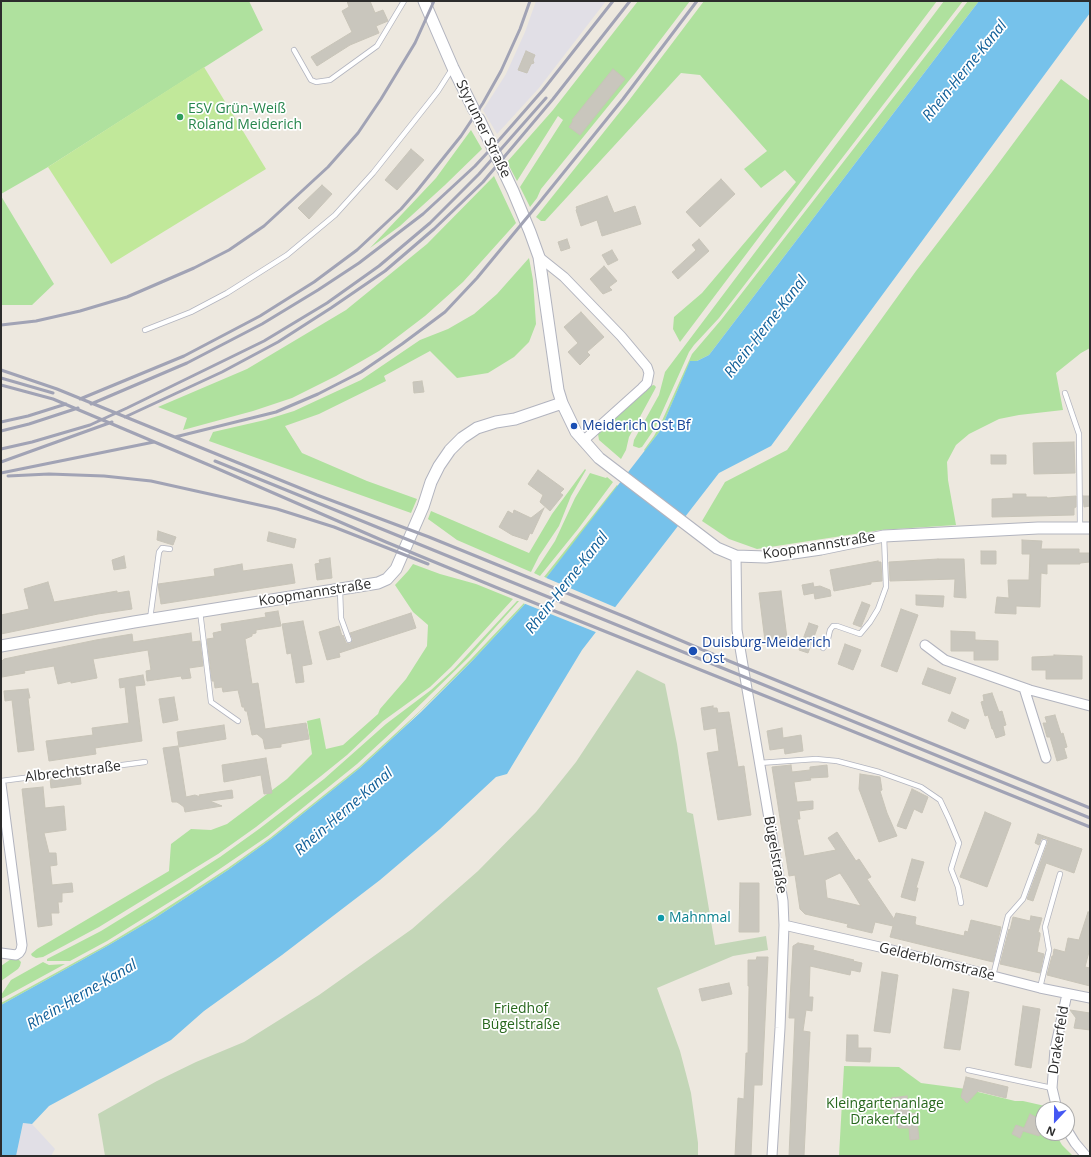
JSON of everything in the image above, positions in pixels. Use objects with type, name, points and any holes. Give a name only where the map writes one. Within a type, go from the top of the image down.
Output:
[{"type":"street","name":"Styrumer Straße","points":[[424,1],[453,68],[513,191],[539,257],[558,390]]},
{"type":"street","points":[[539,257],[564,277],[616,331],[642,360],[649,373],[646,383],[642,388],[583,440]]},
{"type":"street","name":"Koopmannstraße","points":[[558,390],[562,403],[576,432],[599,458],[717,548],[736,556],[766,557],[821,549],[884,536],[1030,528],[1085,528]]},
{"type":"street","name":"Koopmannstraße","points":[[1,646],[150,619],[340,590],[378,583],[388,579],[396,569],[423,507],[431,482],[439,466],[450,450],[462,438],[477,428],[496,422],[515,420],[562,403]]},
{"type":"street","name":"Bügelstraße","points":[[736,556],[737,630],[783,901],[784,925],[780,1028],[772,1156]]},
{"type":"street","points":[[925,645],[945,660],[1024,688],[1090,706]]},
{"type":"street","points":[[1024,688],[1046,758]]},
{"type":"street","points":[[1,784],[22,945],[21,950],[16,955],[1,953]]},
{"type":"street","name":"Gelderblomstraße","points":[[784,925],[884,948],[1040,988],[1090,998]]},
{"type":"street","name":"Drakerfeld","points":[[1055,1101],[1052,1088],[1055,1049],[1067,994]]},
{"type":"street","points":[[1074,1141],[1086,1156]]},
{"type":"lane","points":[[294,50],[311,80],[316,82],[330,80],[377,46],[404,1]]},
{"type":"lane","points":[[145,330],[191,312],[227,293],[287,255],[335,215],[373,173],[438,91],[453,68]]},
{"type":"lane","points":[[1066,393],[1079,434],[1085,528]]},
{"type":"lane","points":[[823,648],[833,626],[860,634],[878,609],[886,587],[884,536]]},
{"type":"lane","points":[[150,619],[159,552],[162,548],[170,549]]},
{"type":"lane","points":[[340,590],[342,618],[349,640]]},
{"type":"lane","points":[[200,611],[211,702],[238,722]]},
{"type":"lane","points":[[759,763],[816,760],[837,761],[879,772],[921,787],[940,800],[959,843],[951,869],[962,903]]},
{"type":"lane","name":"Albrechtstraße","points":[[1,781],[145,762]]},
{"type":"lane","points":[[993,976],[1008,916],[1023,899],[1044,842]]},
{"type":"lane","points":[[1040,988],[1049,950],[1045,927],[1060,874]]},
{"type":"lane","points":[[968,1070],[1052,1088]]},
{"type":"shaded area","points":[[536,1],[606,1],[539,88],[497,134],[483,110],[506,74],[525,32]]},
{"type":"shaded area","points":[[23,1123],[32,1124],[55,1149],[51,1156],[16,1156]]},
{"type":"green space","points":[[1,1],[249,1],[263,30],[48,167],[1,194]]},
{"type":"green space","points":[[638,1],[690,1],[636,72],[541,189],[537,198],[530,207],[520,187],[563,120],[558,116],[517,181],[507,162],[553,110]]},
{"type":"green space","points":[[704,1],[937,1],[680,342],[673,329],[674,317],[702,293],[796,182],[785,170],[761,188],[744,169],[767,151],[700,75],[681,73],[545,221],[541,221],[536,217],[627,103]]},
{"type":"green space","points":[[944,1],[963,1],[719,318],[694,345],[689,352],[655,428],[642,447],[639,448],[633,446],[634,440],[659,395],[665,372]]},
{"type":"green space","points":[[968,1],[979,1],[709,355],[697,361],[690,362],[660,431],[645,451],[644,450],[661,423],[692,354],[721,320]]},
{"type":"green space","name":"ESV Grün-Weiß Roland Meiderich","points":[[204,67],[266,169],[111,264],[48,167]]},
{"type":"green space","points":[[1061,79],[1090,101],[1090,348],[1081,353],[1056,373],[1063,410],[999,419],[969,434],[956,445],[947,462],[948,480],[956,525],[881,530],[757,549],[729,539],[702,521],[725,482],[787,450],[916,271]]},
{"type":"green space","points":[[471,130],[482,149],[400,226],[370,248],[436,178]]},
{"type":"green space","points":[[494,176],[516,223],[463,282],[425,316],[379,351],[336,376],[292,398],[253,411],[183,430],[187,418],[158,407],[247,369],[346,310],[427,244]]},
{"type":"green space","points":[[1,196],[54,284],[32,305],[1,305]]},
{"type":"green space","points":[[529,258],[533,280],[536,324],[529,342],[514,357],[488,373],[457,378],[430,351],[384,376],[386,381],[319,414],[285,426],[302,453],[367,481],[417,499],[411,513],[209,441],[213,432],[265,420],[294,411],[361,380],[420,340],[448,329],[474,314],[497,294]]},
{"type":"green space","points":[[654,385],[656,387],[629,437],[626,450],[621,459],[599,440],[598,434],[602,428],[650,386]]},
{"type":"green space","points":[[585,469],[586,470],[571,496],[559,526],[539,556],[531,572],[457,540],[428,519],[431,511],[529,553],[552,514]]},
{"type":"green space","points":[[590,473],[606,478],[607,477],[613,482],[540,576],[534,573],[555,541],[575,498]]},
{"type":"green space","points":[[617,485],[618,486],[582,533],[546,578],[544,577]]},
{"type":"green space","points":[[413,564],[440,574],[476,584],[513,599],[451,667],[430,687],[383,721],[347,755],[256,827],[218,854],[99,927],[43,957],[36,958],[32,956],[31,954],[37,949],[169,871],[171,844],[191,829],[211,830],[227,824],[287,779],[312,754],[307,721],[320,718],[326,749],[343,745],[378,714],[380,709],[406,679],[427,646],[428,625],[413,612],[395,585]]},
{"type":"green space","points":[[517,601],[519,601],[469,657],[394,730],[357,764],[268,836],[189,890],[107,941],[70,961],[47,961],[47,959],[101,931],[179,883],[220,857],[259,829],[324,779],[386,724],[431,690],[454,669]]},
{"type":"green space","points":[[524,603],[525,604],[473,660],[398,733],[360,768],[271,839],[228,870],[155,918],[1,1005],[1,1003],[108,944],[154,916],[228,868],[270,838],[359,767],[420,711]]},
{"type":"green space","name":"Friedhof Bügelstraße","points":[[637,670],[665,684],[677,744],[687,812],[693,814],[715,945],[766,936],[768,950],[733,956],[657,988],[680,1051],[691,1093],[698,1143],[698,1156],[105,1156],[98,1114],[157,1081],[196,1062],[244,1042],[319,995],[412,929],[478,871],[536,812],[576,762]]},
{"type":"green space","points":[[11,959],[18,959],[21,962],[20,966],[1,981],[1,966]]},
{"type":"green space","points":[[43,962],[49,965],[65,964],[1,999],[1,995],[11,980]]},
{"type":"green space","name":"Kleingartenanlage Drakerfeld","points":[[844,1066],[899,1067],[921,1083],[966,1089],[1015,1101],[1035,1104],[1035,1141],[1060,1141],[1073,1156],[839,1156]]},
{"type":"water","name":"Rhein-Herne-Kanal","points":[[979,1],[1090,1],[1090,13],[771,446],[719,473],[582,650],[507,774],[496,777],[440,829],[380,880],[282,955],[204,1011],[171,1040],[49,1106],[32,1124],[23,1123],[16,1156],[1,1156],[1,1005],[155,918],[228,870],[271,839],[360,768],[421,712],[473,660],[525,604],[660,431],[690,361],[697,361],[709,355]]},
{"type":"pier","points":[[544,577],[617,608],[598,633],[523,603]]},
{"type":"building","points":[[347,1],[370,1],[375,13],[383,10],[388,21],[376,26],[379,33],[350,45],[317,66],[311,57],[352,32],[342,11],[349,7]]},
{"type":"building","points":[[526,51],[535,55],[533,60],[534,63],[531,64],[527,73],[518,70]]},
{"type":"building","points":[[613,69],[625,79],[580,135],[569,127],[573,121],[572,120]]},
{"type":"building","points":[[411,149],[424,160],[397,190],[385,180]]},
{"type":"building","points":[[721,179],[735,194],[700,227],[686,212]]},
{"type":"building","points":[[322,185],[332,194],[309,219],[298,208]]},
{"type":"building","points":[[607,196],[614,213],[635,206],[641,224],[602,236],[597,220],[581,226],[576,207]]},
{"type":"building","points":[[567,239],[570,248],[561,251],[558,242]]},
{"type":"building","points":[[699,239],[709,251],[678,279],[672,272],[696,250],[692,245]]},
{"type":"building","points":[[612,250],[618,260],[608,265],[602,255]]},
{"type":"building","points":[[604,266],[617,281],[609,287],[612,290],[603,294],[590,279]]},
{"type":"building","points":[[581,312],[604,337],[587,352],[590,355],[580,365],[568,352],[578,343],[564,327]]},
{"type":"building","points":[[422,381],[424,392],[414,393],[413,382]]},
{"type":"building","points":[[1074,442],[1075,473],[1034,474],[1033,443]]},
{"type":"building","points":[[991,455],[1006,455],[1006,464],[991,464]]},
{"type":"building","points":[[538,470],[564,489],[560,493],[563,495],[550,511],[540,502],[543,495],[528,484]]},
{"type":"building","points":[[1013,494],[1026,494],[1026,497],[1047,498],[1076,496],[1074,515],[992,517],[992,499],[1013,498]]},
{"type":"building","points":[[1083,496],[1090,496],[1090,506],[1084,507]]},
{"type":"building","points":[[544,508],[532,534],[530,533],[527,540],[512,535],[499,527],[508,511],[513,514],[514,510],[531,518]]},
{"type":"building","points":[[158,531],[176,537],[173,545],[157,540]]},
{"type":"building","points":[[269,532],[296,539],[294,548],[267,541]]},
{"type":"building","points":[[1022,540],[1042,541],[1041,549],[1079,549],[1079,553],[1090,553],[1090,562],[1080,564],[1047,564],[1047,574],[1041,573],[1040,607],[1016,606],[1016,614],[995,613],[997,597],[1009,598],[1008,580],[1029,580],[1030,554],[1022,554]]},
{"type":"building","points":[[981,551],[996,551],[996,564],[981,564]]},
{"type":"building","points":[[124,556],[126,568],[114,570],[112,560]]},
{"type":"building","points":[[330,558],[332,578],[317,580],[315,564],[320,563],[319,560]]},
{"type":"building","points":[[964,559],[966,598],[954,597],[955,579],[890,581],[889,562]]},
{"type":"building","points":[[878,561],[881,562],[882,581],[871,582],[871,584],[834,591],[830,570]]},
{"type":"building","points":[[242,564],[243,571],[292,564],[295,583],[161,604],[158,584],[215,576],[214,569]]},
{"type":"building","points":[[48,582],[54,602],[117,591],[117,593],[129,591],[132,609],[98,614],[1,634],[1,615],[29,609],[24,589]]},
{"type":"building","points":[[813,583],[814,587],[820,586],[830,590],[831,596],[815,599],[814,593],[804,595],[802,585]]},
{"type":"building","points":[[781,591],[787,638],[765,641],[759,593]]},
{"type":"building","points":[[916,595],[944,596],[943,607],[916,605]]},
{"type":"building","points":[[862,602],[870,605],[861,627],[853,624]]},
{"type":"building","points":[[901,609],[918,615],[897,672],[881,666]]},
{"type":"building","points":[[278,611],[281,626],[256,630],[256,633],[245,639],[252,684],[258,683],[265,729],[306,723],[309,739],[281,744],[281,747],[265,749],[263,739],[257,734],[252,735],[247,711],[245,711],[244,707],[242,707],[238,690],[223,692],[222,687],[215,688],[214,681],[212,681],[207,639],[214,638],[213,633],[222,631],[221,624],[266,617],[265,613]]},
{"type":"building","points":[[411,613],[416,628],[339,653],[340,657],[327,660],[319,632],[339,626],[346,643],[350,644],[353,640],[350,633]]},
{"type":"building","points":[[303,621],[312,664],[302,666],[304,682],[296,683],[291,653],[287,654],[282,624]]},
{"type":"building","points":[[809,623],[818,626],[808,653],[799,650]]},
{"type":"building","points":[[951,631],[975,632],[975,640],[998,641],[998,660],[974,660],[974,651],[951,651]]},
{"type":"building","points":[[191,633],[192,642],[200,641],[203,666],[189,668],[191,678],[182,679],[181,676],[147,681],[146,671],[151,670],[148,650],[93,659],[97,678],[71,683],[71,681],[58,684],[54,666],[24,671],[25,673],[2,677],[1,662],[4,659],[132,634],[133,642]]},
{"type":"building","points":[[845,644],[861,650],[853,670],[838,664]]},
{"type":"building","points":[[1054,655],[1082,656],[1082,679],[1046,679],[1046,670],[1032,670],[1032,657]]},
{"type":"building","points":[[928,668],[956,678],[950,694],[922,684]]},
{"type":"building","points":[[143,675],[145,685],[135,686],[142,741],[95,748],[96,754],[49,761],[46,741],[93,735],[92,728],[129,723],[125,687],[120,688],[119,679]]},
{"type":"building","points":[[28,689],[34,750],[18,752],[12,700],[5,701],[4,691]]},
{"type":"building","points":[[992,693],[999,712],[1002,711],[1006,725],[1003,726],[1005,735],[996,738],[988,715],[985,716],[981,702],[984,701],[983,695]]},
{"type":"building","points":[[174,697],[178,720],[163,723],[159,699]]},
{"type":"building","points":[[713,706],[713,708],[717,708],[718,713],[729,712],[738,767],[744,766],[751,815],[718,820],[707,753],[719,751],[716,728],[704,730],[701,708]]},
{"type":"building","points":[[952,712],[969,720],[965,729],[948,721]]},
{"type":"building","points":[[1055,715],[1067,747],[1064,748],[1067,758],[1057,761],[1050,737],[1047,737],[1043,723],[1047,723],[1045,717]]},
{"type":"building","points":[[224,725],[226,739],[179,747],[177,732]]},
{"type":"building","points":[[782,728],[783,738],[801,735],[803,751],[785,754],[784,748],[770,750],[767,731]]},
{"type":"building","points":[[178,746],[186,797],[195,795],[200,797],[199,795],[232,790],[233,798],[210,801],[222,806],[185,812],[184,807],[177,802],[172,802],[163,748]]},
{"type":"building","points":[[266,758],[272,793],[264,794],[261,775],[224,782],[222,765]]},
{"type":"building","points":[[791,765],[792,772],[810,770],[810,767],[827,765],[828,777],[810,778],[811,780],[794,782],[797,802],[813,801],[813,809],[799,811],[800,819],[797,819],[804,856],[836,850],[828,838],[837,832],[856,861],[859,859],[871,877],[867,879],[894,919],[896,913],[916,917],[916,925],[964,936],[965,931],[968,932],[971,920],[1001,927],[993,962],[890,937],[893,926],[875,922],[872,933],[847,927],[848,924],[805,914],[800,909],[795,875],[789,876],[772,767]],"holes":[[[840,873],[861,906],[827,898],[825,880]]]},
{"type":"building","points":[[860,774],[880,777],[882,790],[880,791],[887,813],[897,836],[879,842],[859,789]]},
{"type":"building","points":[[80,775],[81,784],[51,788],[50,779]]},
{"type":"building","points":[[43,787],[45,808],[64,806],[66,830],[44,833],[49,853],[56,853],[57,865],[50,866],[52,885],[72,883],[73,892],[62,893],[62,902],[58,902],[59,913],[51,913],[52,925],[38,927],[22,789]]},
{"type":"building","points":[[912,789],[928,797],[922,813],[914,809],[906,829],[897,826]]},
{"type":"building","points":[[985,812],[1011,823],[987,887],[960,877]]},
{"type":"building","points":[[1038,834],[1082,849],[1074,873],[1046,863],[1033,901],[1027,899],[1048,842],[1047,839],[1044,838],[1041,839],[1039,845],[1035,843]]},
{"type":"building","points":[[912,859],[924,862],[916,888],[918,888],[915,901],[901,897]]},
{"type":"building","points":[[740,883],[759,883],[759,932],[739,932]]},
{"type":"building","points":[[1088,912],[1090,912],[1090,948],[1085,967],[1090,968],[1090,986],[1047,975],[1054,949],[1065,952],[1068,938],[1079,940]]},
{"type":"building","points":[[1031,916],[1042,918],[1038,932],[1040,933],[1040,936],[1037,952],[1044,954],[1040,973],[1000,964],[1013,917],[1030,921]]},
{"type":"building","points":[[798,943],[814,946],[813,950],[862,963],[860,972],[851,970],[850,975],[810,966],[809,997],[813,997],[812,1011],[806,1010],[803,1031],[810,1032],[804,1156],[789,1156],[795,1018],[789,1018],[793,946]]},
{"type":"building","points":[[757,957],[768,957],[762,1085],[754,1085],[751,1156],[735,1156],[738,1098],[744,1099],[746,1053],[748,1053],[748,960],[756,960]]},
{"type":"building","points":[[882,972],[898,975],[890,1033],[874,1031]]},
{"type":"building","points":[[729,983],[732,994],[702,1001],[699,989]]},
{"type":"building","points":[[953,989],[969,992],[960,1050],[944,1048]]},
{"type":"building","points":[[1023,1006],[1040,1009],[1031,1068],[1015,1065]]},
{"type":"building","points":[[1070,1010],[1090,1013],[1090,1030],[1074,1028],[1076,1018]]},
{"type":"building","points":[[847,1035],[858,1035],[858,1048],[871,1048],[870,1062],[846,1061]]},
{"type":"building","points":[[966,1077],[1008,1087],[1006,1098],[978,1091],[967,1103],[961,1097]]},
{"type":"building","points":[[907,1096],[909,1114],[916,1113],[919,1139],[910,1140],[909,1128],[898,1128],[891,1098]]},
{"type":"building","points":[[1030,1114],[1035,1117],[1035,1135],[1023,1131],[1020,1138],[1012,1134],[1016,1125],[1024,1128]]},
{"type":"railway","points":[[1,325],[36,321],[80,311],[127,297],[194,268],[229,250],[264,226],[328,167],[358,133],[381,99],[415,43],[434,1]]},
{"type":"railway","points":[[80,399],[184,356],[260,316],[314,282],[357,250],[401,209],[461,136],[483,103],[501,71],[520,29],[530,1]]},
{"type":"railway","points":[[91,404],[187,363],[262,324],[359,263],[423,214],[475,166],[500,139],[543,90],[613,1]]},
{"type":"railway","points":[[125,417],[222,372],[278,342],[385,271],[434,229],[483,182],[553,99],[630,1]]},
{"type":"railway","points":[[175,437],[276,412],[318,394],[361,372],[445,312],[477,278],[539,203],[623,99],[697,1]]},
{"type":"railway","points":[[1,449],[32,442],[90,425],[264,341],[327,303],[379,266],[430,223],[479,174],[546,98]]},
{"type":"railway","points":[[1,370],[57,389],[317,495],[429,537],[1090,808]]},
{"type":"railway","points":[[1,378],[53,393]]},
{"type":"railway","points":[[1,385],[53,399],[386,542],[1090,827]]},
{"type":"railway","points":[[1,422],[28,416],[66,404]]},
{"type":"railway","points":[[1,431],[29,424],[78,408]]},
{"type":"railway","points":[[1,462],[112,422]]},
{"type":"railway","points":[[1,473],[154,442]]},
{"type":"railway","points":[[215,461],[1090,818]]},
{"type":"railway","points":[[8,476],[49,474],[104,476],[151,481],[277,509],[334,527],[428,564]]},
{"type":"place","name":"ESV Grün-Weiß Roland Meiderich","points":[[180,117]]},
{"type":"place","name":"Meiderich Ost Bf","points":[[574,426]]},
{"type":"place","name":"Duisburg-Meiderich Ost","points":[[693,651]]},
{"type":"place","name":"Mahnmal","points":[[661,918]]}]
